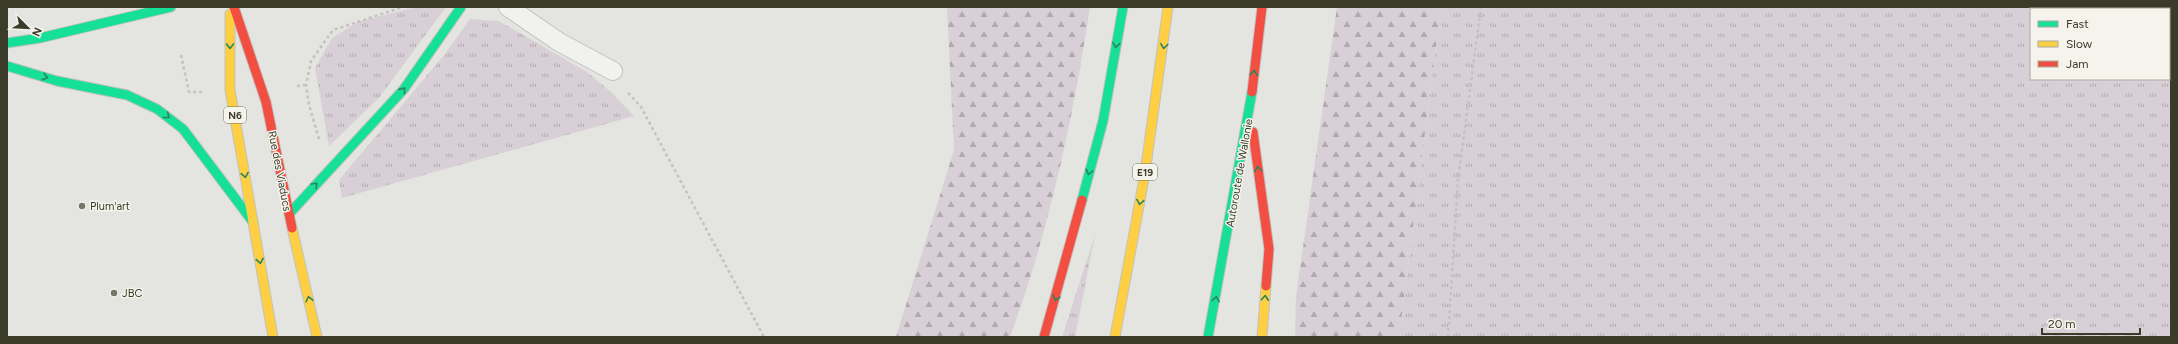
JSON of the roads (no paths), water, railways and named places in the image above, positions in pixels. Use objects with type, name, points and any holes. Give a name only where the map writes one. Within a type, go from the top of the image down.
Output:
[{"type":"main road","points":[[7,43],[40,38],[171,7]]},
{"type":"main road","name":"N6","points":[[230,7],[230,90],[273,337]]},
{"type":"main road","name":"Rue des Viaducs","points":[[234,7],[266,102],[289,214],[318,337]]},
{"type":"main road","points":[[289,214],[404,89],[461,7]]},
{"type":"main road","points":[[1044,337],[1064,271],[1103,121],[1123,7]]},
{"type":"main road","name":"E19","points":[[1115,337],[1128,275],[1158,90],[1168,7]]},
{"type":"main road","name":"Autoroute de Wallonie","points":[[1208,337],[1250,112],[1262,7]]},
{"type":"main road","points":[[7,66],[57,81],[127,95],[157,109],[183,129],[253,222]]},
{"type":"main road","points":[[1250,112],[1269,249],[1262,337]]},
{"type":"lane","points":[[508,7],[558,42],[613,71]]},
{"type":"place","name":"Plum'art","points":[[82,206]]},
{"type":"place","name":"JBC","points":[[114,293]]}]
